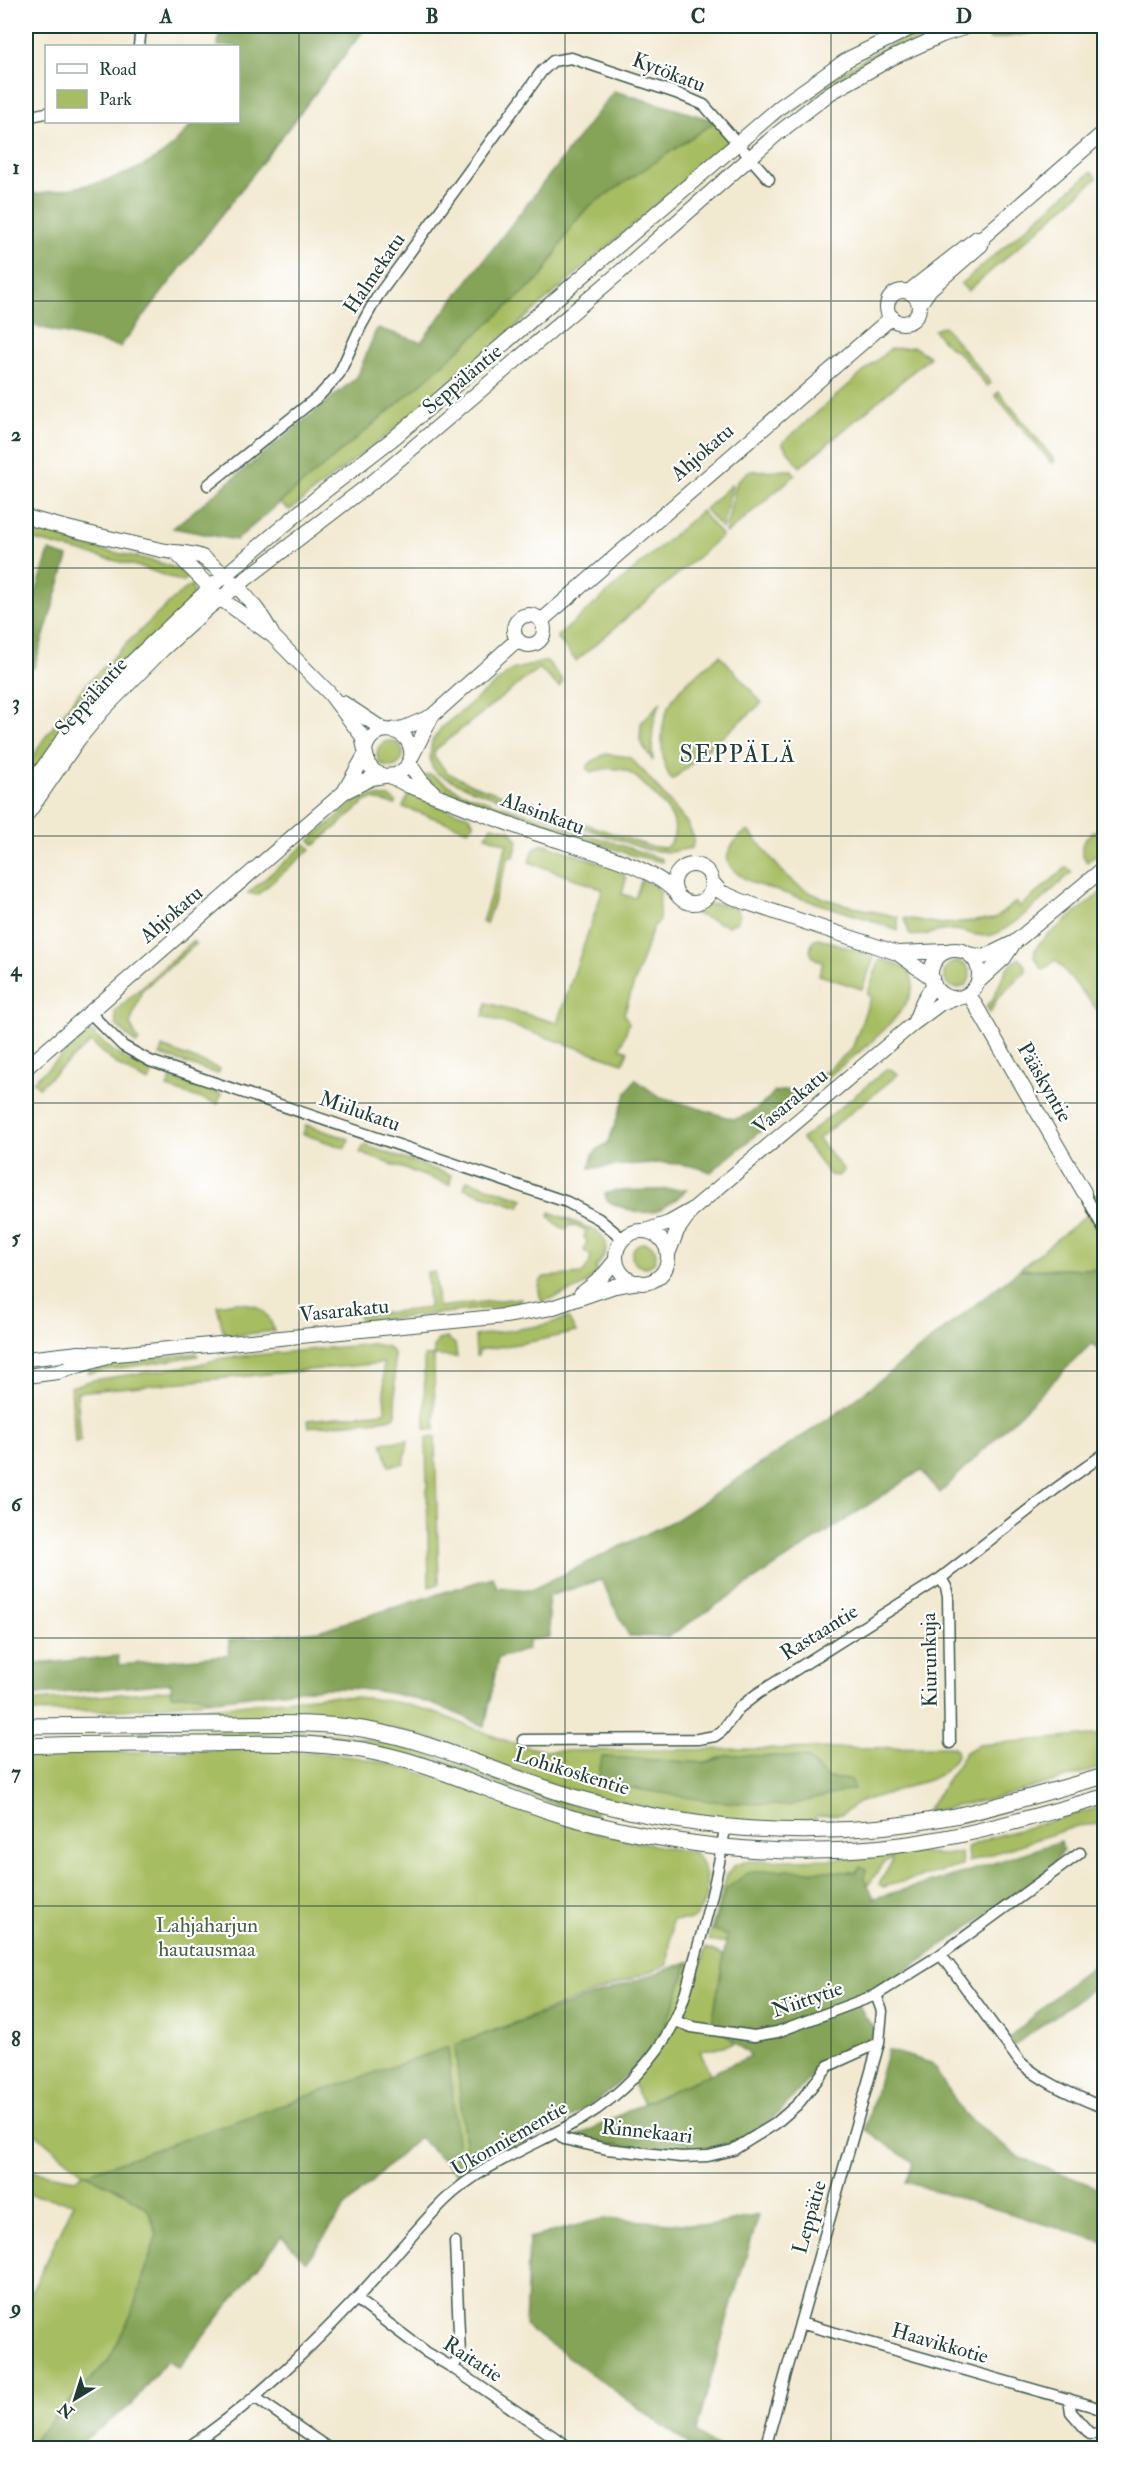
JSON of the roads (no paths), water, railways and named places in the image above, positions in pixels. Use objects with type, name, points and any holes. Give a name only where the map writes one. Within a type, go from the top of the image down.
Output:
[{"type":"main road","name":"Lohikoskentie","points":[[26,1726],[306,1724],[362,1729],[448,1751],[521,1780],[576,1798],[632,1812],[725,1828],[810,1831],[910,1824],[1005,1804],[1104,1776]]},
{"type":"main road","name":"Lohikoskentie","points":[[26,1746],[305,1743],[360,1750],[440,1769],[520,1802],[570,1817],[646,1836],[722,1848],[787,1851],[894,1845],[947,1838],[1104,1797]]},
{"type":"street","points":[[139,45],[141,26]]},
{"type":"street","name":"Seppäläntie","points":[[26,792],[68,732],[92,704],[133,661],[211,587],[320,495],[396,437],[780,106],[848,60],[915,26]]},
{"type":"street","name":"Seppäläntie","points":[[26,816],[78,740],[103,710],[163,649],[221,599],[375,480],[619,273],[777,134],[830,93],[892,58],[969,26]]},
{"type":"street","name":"Kytökatu","points":[[553,61],[571,58],[676,93],[704,105],[769,179]]},
{"type":"street","name":"Halmekatu","points":[[208,485],[320,395],[339,374],[377,297],[542,71],[553,61]]},
{"type":"street","points":[[26,117],[45,113]]},
{"type":"street","points":[[983,237],[981,245],[930,289],[919,305],[918,314],[912,320],[903,323],[892,317],[888,308],[888,299],[896,292],[908,291],[975,238],[983,237],[1104,132]]},
{"type":"street","points":[[908,291],[915,296],[919,305]]},
{"type":"street","name":"Ahjokatu","points":[[541,621],[892,317]]},
{"type":"street","points":[[26,517],[77,532],[177,554],[195,554],[202,557],[237,588],[263,616],[273,636]]},
{"type":"street","points":[[177,554],[221,599],[273,636],[330,694],[362,736],[371,768],[387,776],[401,772],[410,761],[432,716]]},
{"type":"street","points":[[526,615],[534,615],[541,621],[544,629],[539,642],[526,645],[517,640],[514,625],[518,619],[526,615]]},
{"type":"street","points":[[365,753],[369,739],[388,730],[404,728],[432,716],[517,640]]},
{"type":"street","points":[[330,694],[388,730],[406,737],[411,747],[410,761]]},
{"type":"street","name":"Ahjokatu","points":[[344,792],[365,753]]},
{"type":"street","name":"Alasinkatu","points":[[410,761],[422,782],[436,795]]},
{"type":"street","name":"Ahjokatu","points":[[26,1068],[344,792],[372,777],[387,776]]},
{"type":"street","name":"Alasinkatu","points":[[387,776],[529,831],[637,867],[661,878],[675,892]]},
{"type":"street","points":[[701,902],[710,893],[709,874],[695,865],[684,867],[675,878],[675,892],[686,902],[701,902],[717,899],[742,901]]},
{"type":"street","name":"Alasinkatu","points":[[637,867],[684,867]]},
{"type":"street","points":[[897,953],[958,950],[984,957],[1015,942],[1104,868]]},
{"type":"street","points":[[711,881],[721,892],[742,901],[897,953],[933,981],[942,994],[954,998],[969,994],[978,981],[1004,958],[1015,942]]},
{"type":"street","points":[[933,981],[934,962],[946,951]]},
{"type":"street","points":[[969,954],[977,963],[978,981]]},
{"type":"street","name":"Vasarakatu","points":[[914,1023],[933,981]]},
{"type":"street","name":"Pääskyntie","points":[[969,994],[1084,1192]]},
{"type":"street","name":"Vasarakatu","points":[[645,1231],[669,1223],[692,1210],[914,1023],[941,1003],[954,998]]},
{"type":"street","name":"Miilukatu","points":[[90,1013],[123,1046],[150,1061],[567,1202],[599,1219],[623,1239]]},
{"type":"street","points":[[1084,1192],[1104,1230]]},
{"type":"street","name":"Vasarakatu","points":[[668,1254],[677,1231],[692,1210]]},
{"type":"street","points":[[645,1231],[658,1236],[663,1241],[668,1260],[662,1274],[652,1281],[639,1282],[626,1277],[620,1271],[616,1260],[618,1246],[623,1239],[633,1232],[645,1231]]},
{"type":"street","name":"Vasarakatu","points":[[574,1300],[600,1278],[616,1260]]},
{"type":"street","name":"Vasarakatu","points":[[26,1359],[78,1353],[117,1354],[505,1316],[551,1308],[615,1286],[639,1282]]},
{"type":"street","name":"Vasarakatu","points":[[26,1376],[58,1372],[117,1354]]},
{"type":"street","name":"Rastaantie","points":[[523,1740],[698,1739],[715,1736],[727,1725],[739,1708],[757,1694],[941,1578],[1104,1454]]},
{"type":"street","name":"Kiurunkuja","points":[[941,1578],[948,1597],[950,1743]]},
{"type":"street","name":"Ukonniementie","points":[[187,2448],[256,2398],[356,2299],[443,2202],[468,2180],[603,2106],[630,2082],[664,2040],[687,1992],[705,1930],[725,1828]]},
{"type":"street","name":"Niittytie","points":[[675,2021],[692,2027],[754,2036],[777,2032],[876,1995],[940,1955],[1080,1853]]},
{"type":"street","points":[[940,1955],[1020,2062],[1054,2087],[1104,2108]]},
{"type":"street","name":"Leppätie","points":[[765,2448],[879,2043],[882,2011],[876,1995]]},
{"type":"street","name":"Rinnekaari","points":[[557,2132],[564,2139],[607,2149],[681,2157],[708,2156],[733,2150],[775,2124],[798,2104],[828,2066],[879,2043]]},
{"type":"street","points":[[453,2368],[460,2355],[455,2242]]},
{"type":"street","name":"Raitatie","points":[[356,2299],[399,2333],[570,2448]]},
{"type":"street","name":"Haavikkotie","points":[[800,2324],[1069,2399],[1104,2411]]},
{"type":"street","points":[[256,2398],[328,2448]]},
{"type":"street","points":[[1069,2399],[1071,2412],[1090,2434],[1104,2433]]},
{"type":"district","name":"SEPPÄLÄ","points":[[738,754]]},
{"type":"park label","name":"Lahjaharjun hautausmaa","points":[[207,1937]]}]
